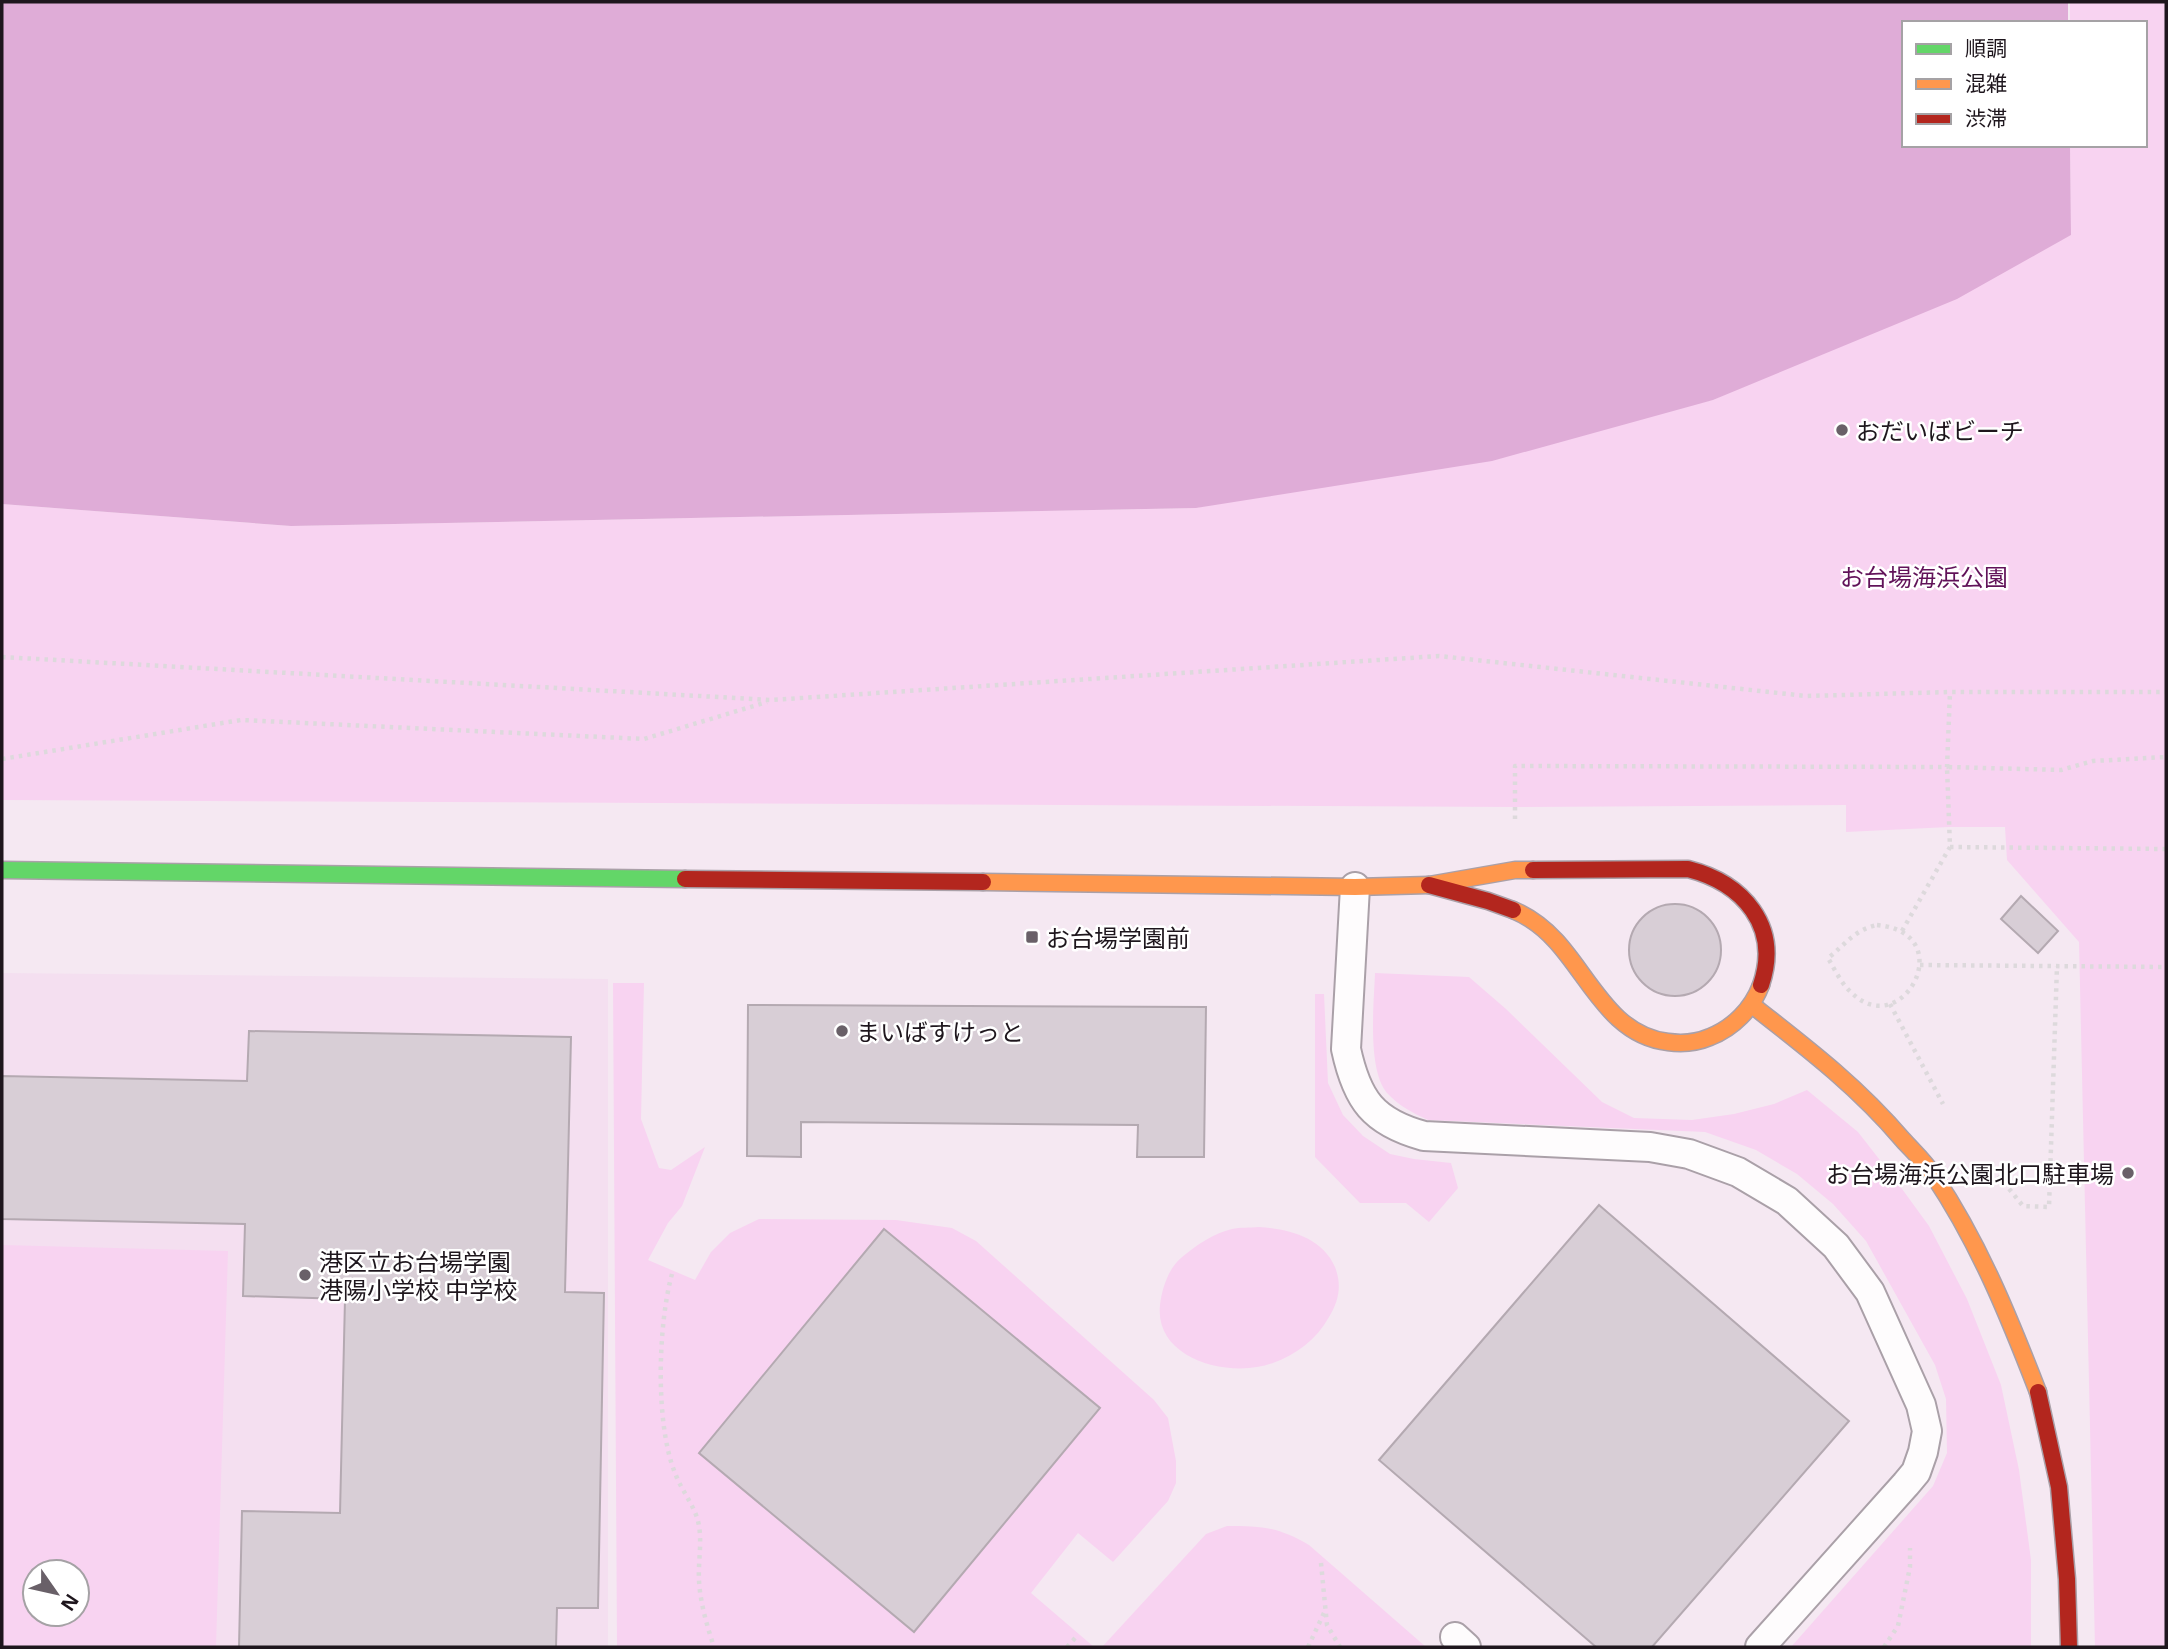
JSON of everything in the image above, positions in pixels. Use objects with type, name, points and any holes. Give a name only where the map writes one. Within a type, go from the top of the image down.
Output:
[{"type":"street","points":[[2,870],[1355,887],[1429,885],[1515,870],[1688,869],[1703,871],[1731,886],[1751,905],[1762,926],[1766,945],[1766,966],[1761,986],[1752,1005],[1721,1033],[1684,1044],[1657,1041],[1638,1034],[1611,1011],[1560,945],[1526,916],[1506,907],[1429,885]]},
{"type":"street","points":[[1752,1005],[1826,1062],[1875,1107],[1933,1174],[1979,1250],[2011,1321],[2039,1396],[2059,1487],[2067,1579],[2069,1647]]},
{"type":"lane","points":[[1355,887],[1346,1049],[1351,1072],[1361,1096],[1377,1115],[1403,1130],[1424,1136],[1650,1147],[1689,1154],[1738,1172],[1787,1201],[1836,1246],[1870,1292],[1921,1405],[1927,1431],[1923,1452],[1916,1472],[1906,1484],[1760,1647]]},
{"type":"path","points":[[2,657],[771,701],[1439,656],[1806,696],[1950,692],[2166,692]]},
{"type":"path","points":[[1902,931],[1950,847],[1947,767],[1950,692]]},
{"type":"path","points":[[2,759],[241,720],[644,739],[771,701]]},
{"type":"path","points":[[1515,820],[1515,766],[1947,767],[2062,770],[2093,761],[2166,757]]},
{"type":"path","points":[[1950,847],[2166,849]]},
{"type":"path","points":[[1891,926],[1902,931],[1918,952],[1918,978],[1911,989],[1890,1004],[1876,1005],[1863,1001],[1853,994],[1828,958],[1845,945],[1853,934],[1865,928],[1891,926]]},
{"type":"path","points":[[1920,965],[2166,967]]},
{"type":"path","points":[[1990,1166],[2023,1206],[2049,1207],[2057,966]]},
{"type":"path","points":[[1890,1004],[1949,1115]]},
{"type":"path","points":[[672,1274],[666,1298],[660,1395],[668,1449],[675,1474],[692,1504],[699,1527],[699,1583],[714,1647]]},
{"type":"path","points":[[1884,1647],[1898,1626],[1910,1567],[1909,1540]]},
{"type":"path","points":[[1321,1563],[1326,1625],[1340,1647]]},
{"type":"path","points":[[1308,1647],[1325,1610]]},
{"type":"path","points":[[1067,1647],[1076,1637]]},
{"type":"shaded area","points":[[2,2],[2068,2],[2068,21],[1902,21],[1902,147],[2070,147],[2071,235],[1957,299],[1713,400],[1492,461],[1196,508],[291,526],[2,504]]},
{"type":"shaded area","name":"港区立お台場学園 港陽小学校 中学校","points":[[2,973],[608,979],[608,1647],[2,1647]]},
{"type":"green space","name":"お台場海浜公園","points":[[2070,2],[2166,2],[2166,1647],[2095,1647],[2079,942],[2007,860],[2005,827],[1846,832],[1846,805],[1515,807],[2,800],[2,504],[291,526],[1196,508],[1713,400],[2071,235],[2070,147],[2147,147],[2147,21],[2070,21]]},
{"type":"green space","points":[[1375,973],[1469,977],[1602,1102],[1634,1118],[1692,1120],[1734,1114],[1774,1104],[1807,1090],[1858,1132],[1929,1226],[1967,1299],[2001,1385],[2019,1470],[2031,1560],[2031,1647],[1791,1647],[1933,1486],[1947,1453],[1946,1399],[1935,1365],[1866,1241],[1833,1204],[1797,1174],[1756,1150],[1705,1132],[1428,1120],[1412,1112],[1387,1093],[1377,1068],[1373,1035]]},
{"type":"green space","points":[[613,983],[644,983],[641,1119],[659,1168],[671,1170],[705,1147],[682,1206],[668,1223],[648,1260],[695,1280],[711,1252],[730,1233],[759,1219],[896,1220],[952,1228],[976,1241],[1154,1400],[1168,1418],[1176,1461],[1176,1483],[1168,1501],[1113,1562],[1078,1533],[1031,1593],[1094,1647],[617,1647]]},
{"type":"green space","points":[[1315,994],[1324,994],[1328,1083],[1343,1115],[1363,1136],[1390,1154],[1451,1163],[1458,1188],[1429,1222],[1406,1203],[1360,1203],[1315,1157]]},
{"type":"green space","points":[[1259,1227],[1303,1236],[1322,1248],[1337,1274],[1339,1287],[1332,1311],[1318,1333],[1305,1345],[1273,1363],[1237,1368],[1198,1361],[1169,1340],[1161,1324],[1160,1305],[1166,1280],[1186,1253],[1205,1241],[1232,1229]]},
{"type":"green space","points":[[2,1245],[228,1251],[216,1647],[2,1647]]},
{"type":"green space","points":[[1227,1526],[1270,1529],[1288,1534],[1309,1545],[1426,1647],[1102,1647],[1206,1534]]},
{"type":"building","points":[[2021,896],[2058,931],[2038,953],[2001,919]]},
{"type":"building","points":[[1675,904],[1693,907],[1708,917],[1718,932],[1721,950],[1718,968],[1708,983],[1693,993],[1675,996],[1657,993],[1642,983],[1632,968],[1629,950],[1632,932],[1642,917],[1657,907]]},
{"type":"building","points":[[748,1005],[1206,1007],[1204,1157],[1137,1157],[1138,1125],[801,1122],[801,1157],[747,1156]]},
{"type":"building","points":[[249,1031],[571,1037],[565,1292],[604,1293],[598,1608],[557,1608],[556,1647],[239,1647],[242,1511],[340,1513],[345,1299],[243,1296],[245,1224],[2,1219],[2,1076],[247,1081]]},
{"type":"building","points":[[1599,1205],[1849,1421],[1652,1647],[1596,1647],[1379,1460]]},
{"type":"building","points":[[884,1229],[1100,1408],[914,1632],[699,1453]]},
{"type":"traffic: fast","points":[[2,870],[685,879]]},
{"type":"traffic: slow","points":[[983,882],[1355,887],[1429,885],[1515,870],[1533,870]]},
{"type":"traffic: slow","points":[[1513,910],[1531,919],[1556,941],[1617,1017],[1632,1029],[1649,1037],[1684,1043],[1700,1041],[1718,1033],[1734,1023],[1747,1010],[1761,985]]},
{"type":"traffic: slow","points":[[1752,1005],[1850,1085],[1886,1120],[1931,1171],[1979,1254],[2038,1392]]},
{"type":"traffic: jam","points":[[1533,870],[1688,869],[1708,876],[1741,896],[1753,910],[1761,926],[1766,944],[1766,964],[1761,985]]},
{"type":"traffic: jam","points":[[685,879],[983,882]]},
{"type":"traffic: jam","points":[[1429,885],[1513,910]]},
{"type":"traffic: jam","points":[[2038,1392],[2059,1487],[2067,1579],[2069,1647]]},
{"type":"place","name":"おだいばビーチ","points":[[1842,430]]},
{"type":"place","name":"お台場学園前","points":[[1032,937]]},
{"type":"place","name":"まいばすけっと","points":[[842,1031]]},
{"type":"place","name":"お台場海浜公園北口駐車場","points":[[2128,1173]]},
{"type":"place","name":"港区立お台場学園 港陽小学校 中学校","points":[[305,1275]]}]
